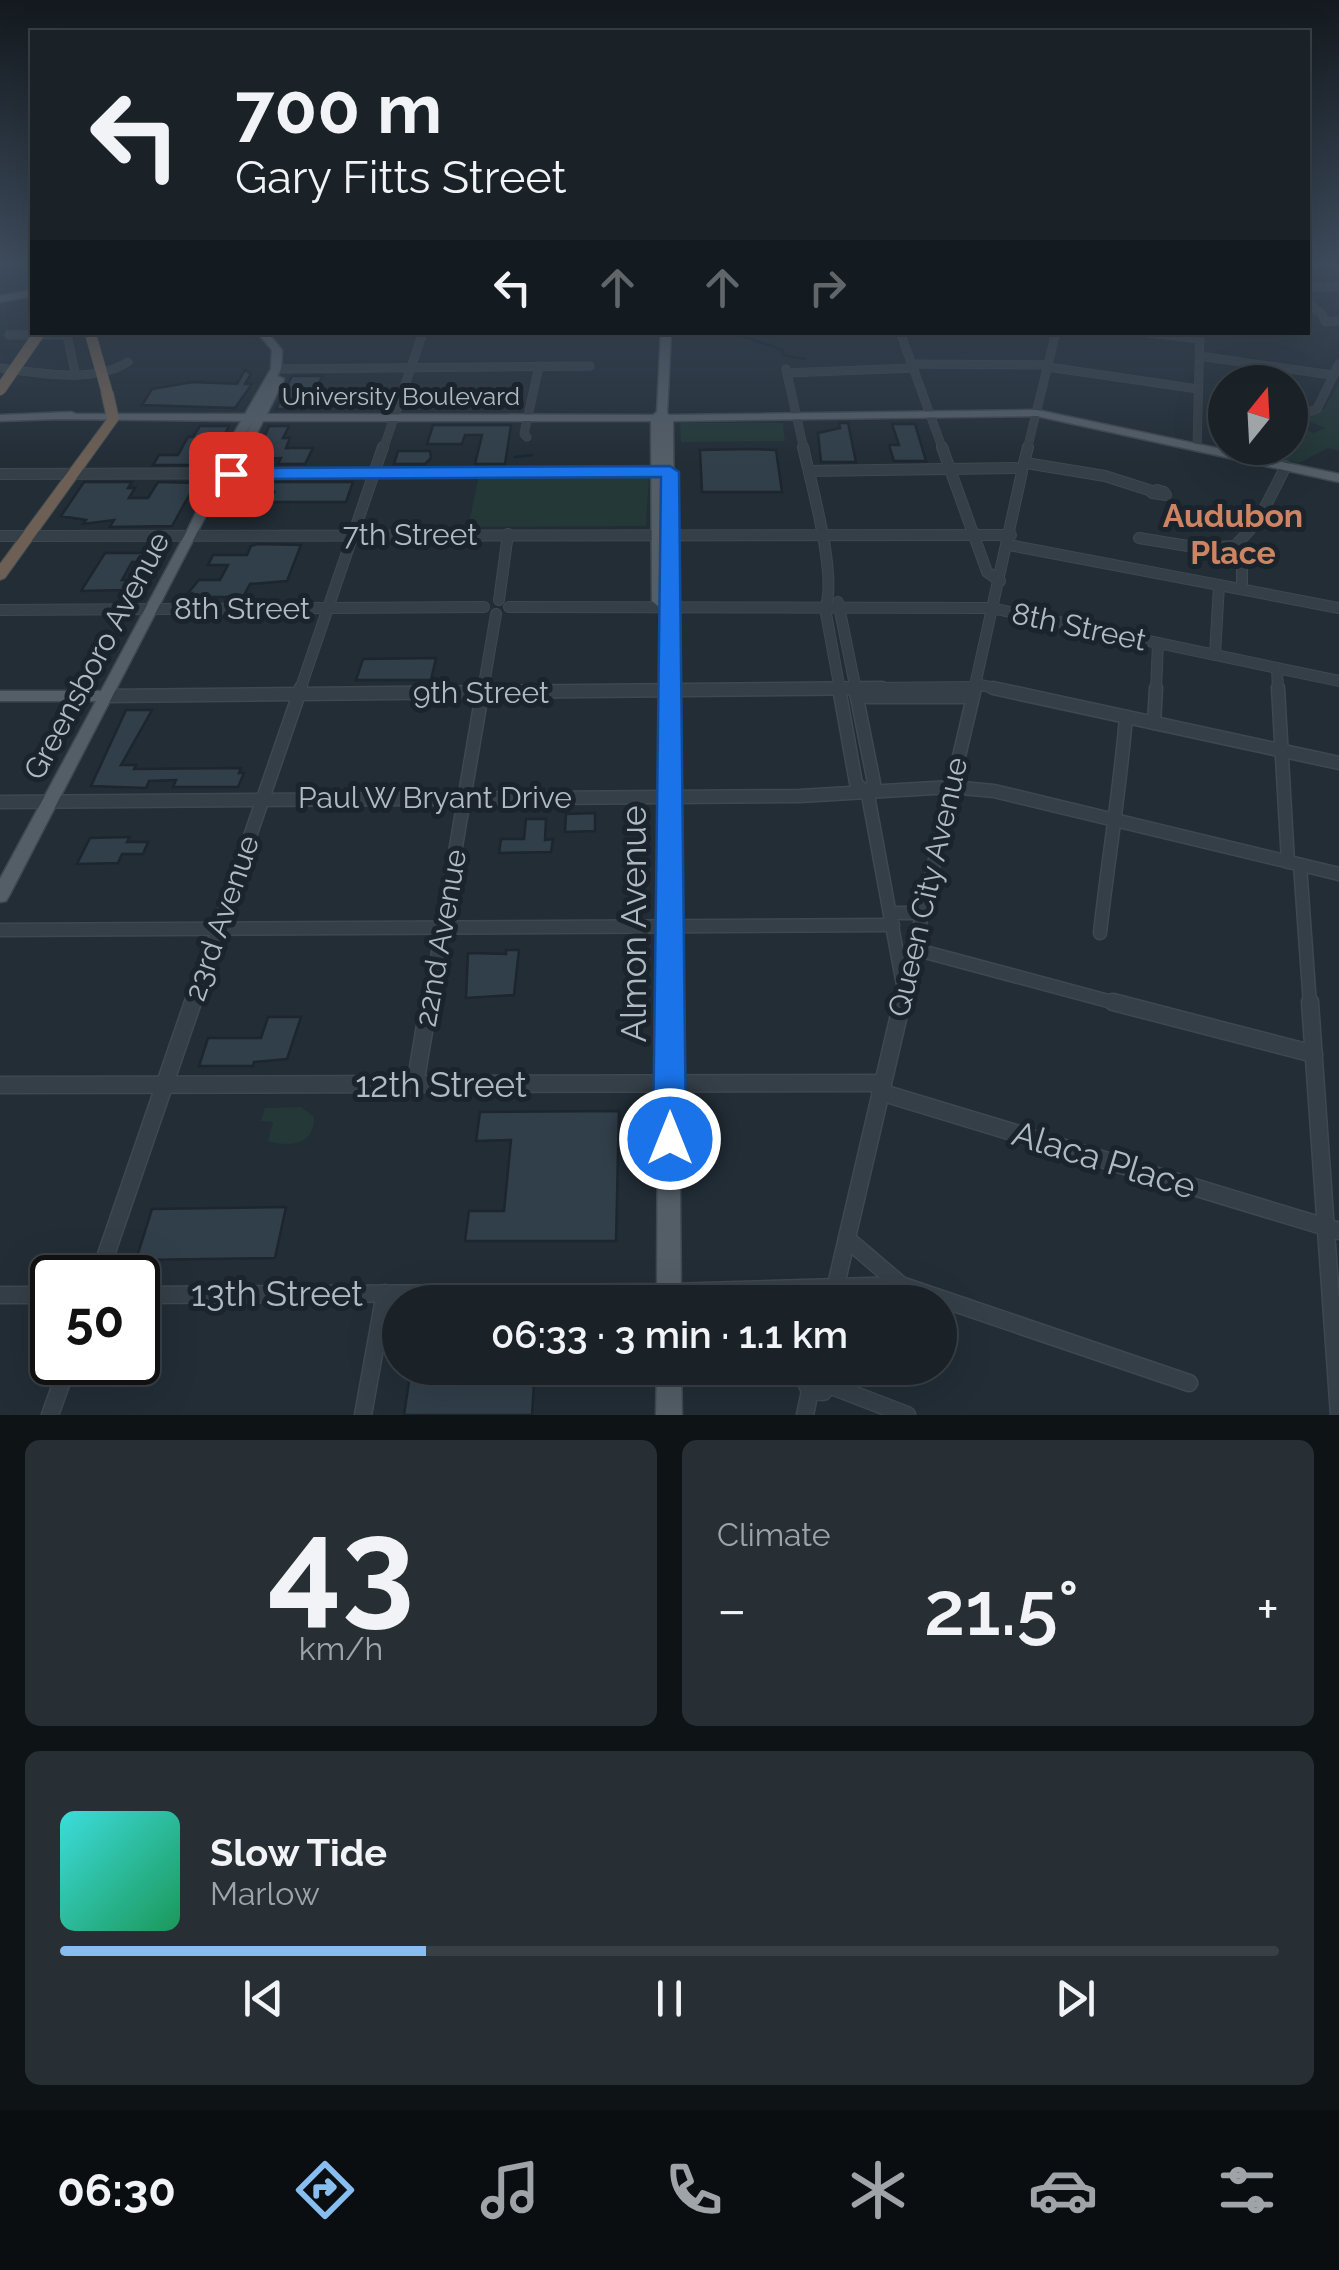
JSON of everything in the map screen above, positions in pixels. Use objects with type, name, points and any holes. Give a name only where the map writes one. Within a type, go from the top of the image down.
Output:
[{"type":"highway","points":[[1,378],[37,335]]},
{"type":"highway","points":[[0,575],[113,417],[91,335]]},
{"type":"main road","points":[[263,335],[277,350],[280,369]]},
{"type":"main road","points":[[273,335],[286,350],[280,369]]},
{"type":"main road","name":"Almon Avenue","points":[[666,335],[659,601],[667,606],[669,693],[670,1285]]},
{"type":"main road","name":"Greensboro Avenue","points":[[0,896],[280,369]]},
{"type":"main road","name":"University Boulevard","points":[[0,418],[1037,413],[1208,447]]},
{"type":"main road","name":"University Boulevard","points":[[1286,466],[1339,478]]},
{"type":"main road","points":[[0,696],[106,696]]},
{"type":"main road","points":[[669,1385],[669,1415]]},
{"type":"street","points":[[8,335],[67,335],[75,372]]},
{"type":"street","name":"23rd Avenue","points":[[106,1255],[423,335]]},
{"type":"street","points":[[901,335],[987,572],[1000,581]]},
{"type":"street","name":"Queen City Avenue","points":[[836,1285],[1055,335]]},
{"type":"street","points":[[1196,446],[1200,336]]},
{"type":"street","points":[[1199,356],[1332,375]]},
{"type":"street","points":[[1,378],[119,369],[128,362]]},
{"type":"street","points":[[1308,412],[1317,409],[1339,364]]},
{"type":"street","points":[[527,437],[539,366]]},
{"type":"street","points":[[280,369],[590,366]]},
{"type":"street","points":[[868,795],[856,785],[839,691],[821,533],[786,371],[1048,366],[1198,390]]},
{"type":"street","points":[[1,378],[30,377]]},
{"type":"street","points":[[1139,538],[1205,549],[1232,548],[1252,535],[1286,466]]},
{"type":"street","points":[[809,472],[1022,468],[1095,474],[1152,491]]},
{"type":"street","points":[[0,474],[663,472]]},
{"type":"street","name":"7th Street","points":[[0,536],[972,532],[1011,536],[1219,585],[1339,608]]},
{"type":"street","points":[[504,604],[484,607],[487,613],[496,614],[504,604],[508,534]]},
{"type":"street","points":[[1232,548],[1242,558],[1242,589]]},
{"type":"street","points":[[1215,655],[1219,585]]},
{"type":"street","name":"8th Street","points":[[504,604],[992,606],[1339,680]]},
{"type":"street","points":[[829,604],[856,691],[874,783],[868,795],[904,990]]},
{"type":"street","name":"8th Street","points":[[829,604],[992,606]]},
{"type":"street","name":"8th Street","points":[[0,610],[484,607]]},
{"type":"street","name":"8th Street","points":[[962,608],[988,622]]},
{"type":"street","name":"22nd Avenue","points":[[415,1085],[496,614]]},
{"type":"street","points":[[1154,723],[1158,643]]},
{"type":"street","points":[[1277,668],[1282,750],[1333,1229],[1338,1415]]},
{"type":"street","name":"9th Street","points":[[106,696],[839,691],[868,696],[973,690],[1126,717],[1339,763]]},
{"type":"street","points":[[1100,934],[1126,717]]},
{"type":"street","name":"Paul W Bryant Drive","points":[[0,802],[868,795],[951,787],[994,790],[1339,874]]},
{"type":"street","points":[[0,930],[670,926],[892,919],[922,913]]},
{"type":"street","points":[[914,949],[1086,999],[1154,1010],[1314,1054]]},
{"type":"street","name":"12th Street","points":[[0,1085],[669,1084],[882,1088]]},
{"type":"street","name":"Alaca Place","points":[[882,1088],[1333,1229]]},
{"type":"street","points":[[847,1238],[901,1285]]},
{"type":"street","name":"13th Street","points":[[160,1295],[382,1293]]},
{"type":"street","points":[[0,1295],[30,1295]]},
{"type":"street","points":[[957,1303],[1151,1367],[1188,1383]]},
{"type":"street","points":[[363,1415],[382,1310]]},
{"type":"street","points":[[50,1415],[60,1385]]},
{"type":"street","points":[[805,1415],[818,1385]]},
{"type":"street","points":[[830,1385],[907,1415]]},
{"type":"green space","points":[[1339,383],[1339,451],[1328,448],[1308,458],[1308,431],[1315,433],[1325,428],[1308,418],[1324,409]]},
{"type":"green space","points":[[680,423],[783,423],[785,441],[681,442]]},
{"type":"green space","points":[[479,475],[649,475],[646,526],[468,527]]},
{"type":"green space","points":[[301,1107],[314,1117],[310,1134],[292,1144],[268,1141],[273,1122],[261,1121],[265,1108]]},
{"type":"building","points":[[245,370],[251,374],[245,384],[252,384],[235,408],[142,405],[152,389],[193,382],[237,384]]},
{"type":"building","points":[[292,376],[323,376],[302,409],[276,409]]},
{"type":"building","points":[[839,423],[848,423],[856,462],[821,462],[818,433],[840,428]]},
{"type":"building","points":[[892,424],[915,424],[926,461],[894,461],[889,445],[899,445]]},
{"type":"building","points":[[433,425],[511,425],[505,464],[475,464],[482,435],[465,435],[462,444],[427,444]]},
{"type":"building","points":[[200,426],[229,426],[208,465],[153,465],[159,455],[178,455]]},
{"type":"building","points":[[269,426],[289,426],[283,438],[290,438],[286,448],[313,448],[305,464],[278,464],[281,458],[255,459]]},
{"type":"building","points":[[700,450],[776,450],[782,492],[702,492]]},
{"type":"building","points":[[398,451],[430,451],[431,458],[425,464],[394,464]]},
{"type":"building","points":[[84,482],[132,482],[128,488],[135,488],[129,498],[148,498],[158,482],[196,483],[172,526],[110,527],[114,520],[83,524],[86,520],[61,516]]},
{"type":"building","points":[[241,482],[353,482],[346,502],[269,502],[274,492],[235,493]]},
{"type":"building","points":[[301,545],[287,581],[250,584],[243,597],[190,597],[192,593],[188,593],[199,580],[220,580],[228,565],[208,565],[213,555],[247,555],[251,546]]},
{"type":"building","points":[[105,553],[144,553],[139,562],[132,562],[122,580],[128,580],[123,590],[81,591]]},
{"type":"building","points":[[436,658],[431,680],[356,680],[363,659]]},
{"type":"building","points":[[126,710],[152,710],[121,765],[136,765],[134,769],[241,768],[239,773],[244,773],[238,787],[173,787],[176,780],[149,781],[146,788],[91,786]]},
{"type":"building","points":[[595,813],[595,831],[565,832],[566,814]]},
{"type":"building","points":[[526,819],[546,819],[545,840],[553,839],[551,852],[499,853],[501,839],[524,839]]},
{"type":"building","points":[[130,837],[127,842],[148,842],[143,854],[122,854],[118,863],[77,864],[90,838]]},
{"type":"building","points":[[506,950],[519,950],[514,995],[466,998],[468,953],[506,954]]},
{"type":"building","points":[[268,1017],[301,1017],[287,1059],[254,1062],[253,1066],[199,1066],[208,1038],[261,1038]]},
{"type":"building","points":[[619,1111],[616,1241],[465,1241],[469,1211],[504,1211],[511,1140],[476,1141],[480,1112]]},
{"type":"building","points":[[286,1207],[275,1258],[160,1260],[160,1255],[138,1255],[152,1209]]},
{"type":"building","points":[[408,1385],[534,1385],[532,1415],[404,1415]]},
{"type":"waterway","points":[[739,335],[783,350],[782,355],[805,359]]},
{"type":"waterway","points":[[515,457],[532,455]]},
{"type":"district","name":"Audubon Place","points":[[1233,534]]},
{"type":"route","points":[[231,474],[670,472],[670,1139]]}]
